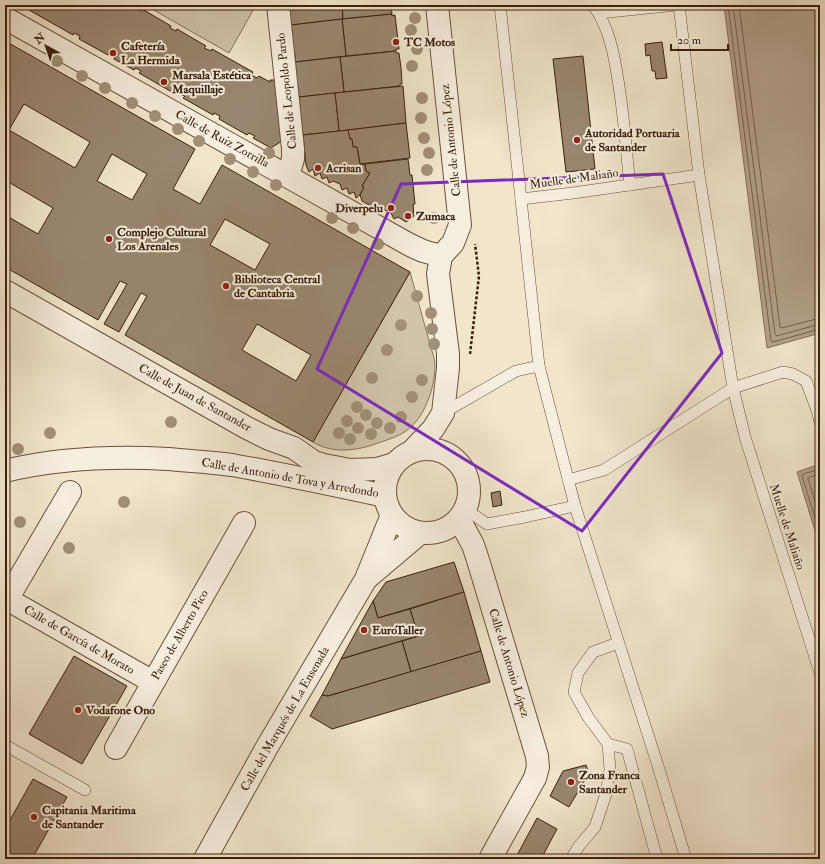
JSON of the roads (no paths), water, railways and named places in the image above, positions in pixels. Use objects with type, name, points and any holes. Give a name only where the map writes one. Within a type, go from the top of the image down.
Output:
[{"type":"street","name":"Calle de Leopoldo Pardo","points":[[278,5],[293,149],[293,159],[288,176]]},
{"type":"street","name":"Calle de Antonio López","points":[[437,5],[460,225],[453,243],[441,256]]},
{"type":"street","name":"Calle de Ruiz Zorrilla","points":[[5,18],[410,245],[441,256]]},
{"type":"street","points":[[413,450],[429,448],[443,451],[454,458],[463,469],[468,482],[469,495],[462,514],[444,530],[432,533],[420,533],[398,523],[388,505],[385,484],[388,473],[394,464],[413,450],[432,429],[443,413],[448,354],[438,274],[441,256]]},
{"type":"street","name":"Calle de Juan de Santander","points":[[5,291],[247,428],[294,448],[314,462],[350,470],[377,468],[394,464]]},
{"type":"street","name":"Calle de Antonio de Tova y Arredondo","points":[[5,471],[72,459],[135,457],[187,460],[231,465],[388,505]]},
{"type":"street","points":[[6,600],[70,492]]},
{"type":"street","name":"Calle del Marqués de La Ensenada","points":[[205,859],[268,747],[366,579],[388,505]]},
{"type":"street","name":"Calle de Antonio López","points":[[462,514],[478,560],[537,756],[538,767],[535,778],[490,859]]},
{"type":"street","name":"Paseo de Alberto Pico","points":[[116,748],[244,523]]},
{"type":"street","name":"Calle del Marqués de La Ensenada","points":[[366,579],[420,533]]},
{"type":"street","name":"Calle de García de Morato","points":[[6,600],[153,682]]},
{"type":"lane","points":[[500,5],[539,366],[568,480],[686,859]]},
{"type":"lane","name":"Muelle de Maliaño","points":[[630,185],[622,103],[612,47],[596,9],[676,5]]},
{"type":"lane","name":"Muelle de Maliaño","points":[[679,5],[699,175],[733,388],[744,437],[820,673]]},
{"type":"lane","name":"Muelle de Maliaño","points":[[521,199],[699,175]]},
{"type":"lane","points":[[443,413],[516,371],[539,366]]},
{"type":"lane","points":[[568,480],[604,470],[733,388],[783,372],[793,374],[806,381],[818,410],[820,422]]},
{"type":"lane","points":[[462,514],[487,524],[576,506]]},
{"type":"lane","points":[[571,859],[595,827],[606,794],[610,769],[608,744],[588,717],[574,692],[578,673],[593,652],[618,643]]},
{"type":"lane","points":[[608,744],[627,749],[657,859]]},
{"type":"lane","points":[[5,745],[85,790]]},
{"type":"water","points":[[724,5],[820,5],[820,333],[767,348]]},
{"type":"water","points":[[820,464],[820,547],[797,472]]},
{"type":"place","name":"TC Motos","points":[[396,42]]},
{"type":"place","name":"Cafetería La Hermida","points":[[113,53]]},
{"type":"place","name":"Marsala Estética Maquillaje","points":[[164,82]]},
{"type":"place","name":"Autoridad Portuaria de Santander","points":[[577,140]]},
{"type":"place","name":"Acrisan","points":[[318,168]]},
{"type":"place","name":"Diverpelu","points":[[391,208]]},
{"type":"place","name":"Zumaca","points":[[408,216]]},
{"type":"place","name":"Complejo Cultural Los Arenales","points":[[109,239]]},
{"type":"place","name":"Biblioteca Central de Cantabria","points":[[226,286]]},
{"type":"place","name":"EuroTaller","points":[[364,630]]},
{"type":"place","name":"Vodafone Ono","points":[[78,710]]},
{"type":"place","name":"Zona Franca Santander","points":[[571,782]]},
{"type":"place","name":"Capitania Maritima de Santander","points":[[34,817]]}]
